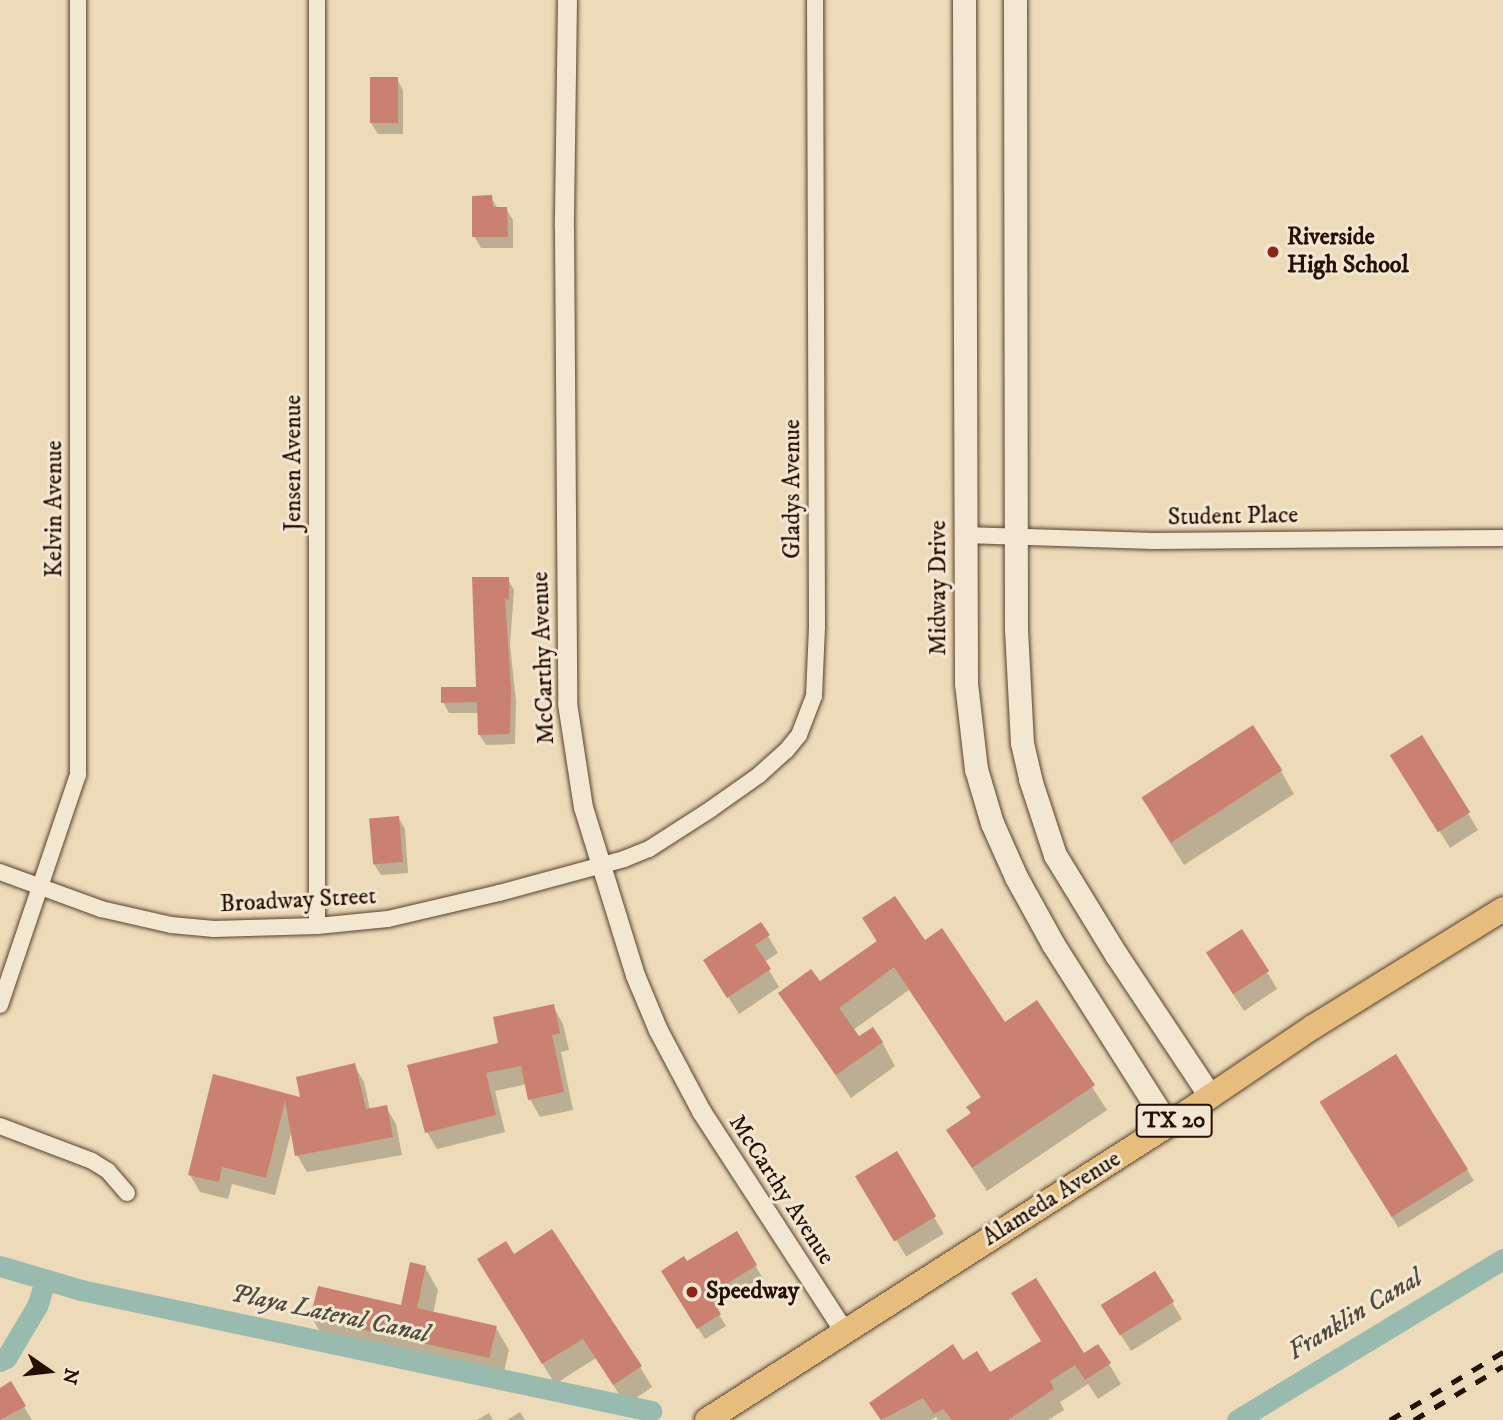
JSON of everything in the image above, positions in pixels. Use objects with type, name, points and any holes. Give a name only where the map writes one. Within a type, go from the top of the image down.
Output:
[{"type":"main road","name":"Midway Drive","points":[[964,0],[964,535],[968,718],[976,769],[992,823],[1016,877],[1053,944],[1168,1125]]},
{"type":"main road","points":[[1016,0],[1016,665],[1022,743],[1042,820],[1055,855],[1117,956],[1210,1096]]},
{"type":"main road","name":"Alameda Avenue","points":[[707,1420],[1168,1125],[1330,1016],[1503,909]]},
{"type":"street","name":"Kelvin Avenue","points":[[0,1005],[70,806],[79,757],[78,0]]},
{"type":"street","name":"Jensen Avenue","points":[[317,0],[317,926]]},
{"type":"street","name":"McCarthy Avenue","points":[[567,0],[564,228],[567,704],[583,807],[635,975],[658,1030],[701,1111],[844,1331]]},
{"type":"street","name":"Gladys Avenue","points":[[601,866],[649,849],[758,775],[799,735],[814,696],[817,627],[815,0]]},
{"type":"street","name":"Student Place","points":[[964,535],[1154,541],[1503,538]]},
{"type":"street","name":"Broadway Street","points":[[0,872],[128,917],[214,929],[317,926],[388,919],[601,866]]},
{"type":"street","points":[[0,1126],[92,1161],[108,1171],[127,1193]]},
{"type":"building","points":[[370,77],[398,77],[398,123],[370,123]]},
{"type":"building","points":[[492,195],[493,207],[507,207],[508,237],[472,237],[472,196]]},
{"type":"building","points":[[472,577],[509,577],[509,600],[505,599],[511,688],[510,734],[478,735],[477,702],[441,703],[441,687],[476,687]]},
{"type":"building","points":[[1253,725],[1282,770],[1171,843],[1141,797]]},
{"type":"building","points":[[1422,735],[1470,812],[1438,832],[1390,755]]},
{"type":"building","points":[[399,816],[403,862],[373,864],[369,819]]},
{"type":"building","points":[[895,896],[925,940],[942,928],[1005,1022],[1037,1000],[1095,1085],[972,1168],[946,1130],[971,1113],[966,1107],[981,1097],[894,967],[839,1008],[859,1036],[873,1027],[883,1042],[836,1075],[778,993],[811,969],[820,981],[877,941],[862,918]]},
{"type":"building","points":[[761,922],[770,935],[755,945],[771,969],[727,998],[703,960]]},
{"type":"building","points":[[1242,929],[1269,971],[1233,994],[1206,952]]},
{"type":"building","points":[[554,1004],[560,1033],[552,1035],[564,1092],[528,1100],[521,1066],[486,1073],[496,1115],[425,1133],[407,1065],[498,1043],[493,1017]]},
{"type":"building","points":[[1396,1054],[1468,1169],[1392,1217],[1320,1102]]},
{"type":"building","points":[[355,1063],[366,1109],[387,1105],[393,1137],[295,1156],[285,1101],[266,1178],[222,1167],[219,1182],[188,1175],[213,1074],[300,1097],[296,1077]]},
{"type":"building","points":[[897,1151],[936,1216],[894,1241],[855,1176]]},
{"type":"building","points":[[552,1229],[642,1366],[613,1385],[583,1339],[542,1364],[477,1259],[506,1241],[514,1254]]},
{"type":"building","points":[[737,1231],[757,1265],[709,1295],[721,1314],[697,1329],[661,1271],[684,1256],[687,1261]]},
{"type":"building","points":[[410,1262],[426,1266],[417,1308],[497,1326],[489,1358],[310,1318],[318,1286],[401,1305]]},
{"type":"building","points":[[1155,1271],[1174,1302],[1120,1335],[1101,1305]]},
{"type":"building","points":[[1036,1278],[1084,1353],[1098,1344],[1111,1363],[1085,1380],[1075,1365],[1050,1381],[1054,1389],[1008,1420],[952,1420],[943,1409],[934,1414],[923,1398],[881,1420],[869,1403],[953,1344],[963,1360],[977,1351],[990,1372],[1041,1341],[1011,1293]]},
{"type":"building","points":[[11,1381],[26,1406],[0,1420],[0,1388]]},
{"type":"waterway","name":"Franklin Canal","points":[[1237,1420],[1503,1259]]},
{"type":"waterway","name":"Playa Lateral Canal","points":[[0,1266],[81,1290],[651,1411]]},
{"type":"waterway","points":[[0,1361],[6,1358],[37,1306],[45,1281]]},
{"type":"railway","points":[[1390,1420],[1503,1352]]},
{"type":"railway","points":[[1414,1420],[1503,1366]]},
{"type":"place","name":"Riverside High School","points":[[1273,252]]},
{"type":"place","name":"Speedway","points":[[692,1292]]}]
